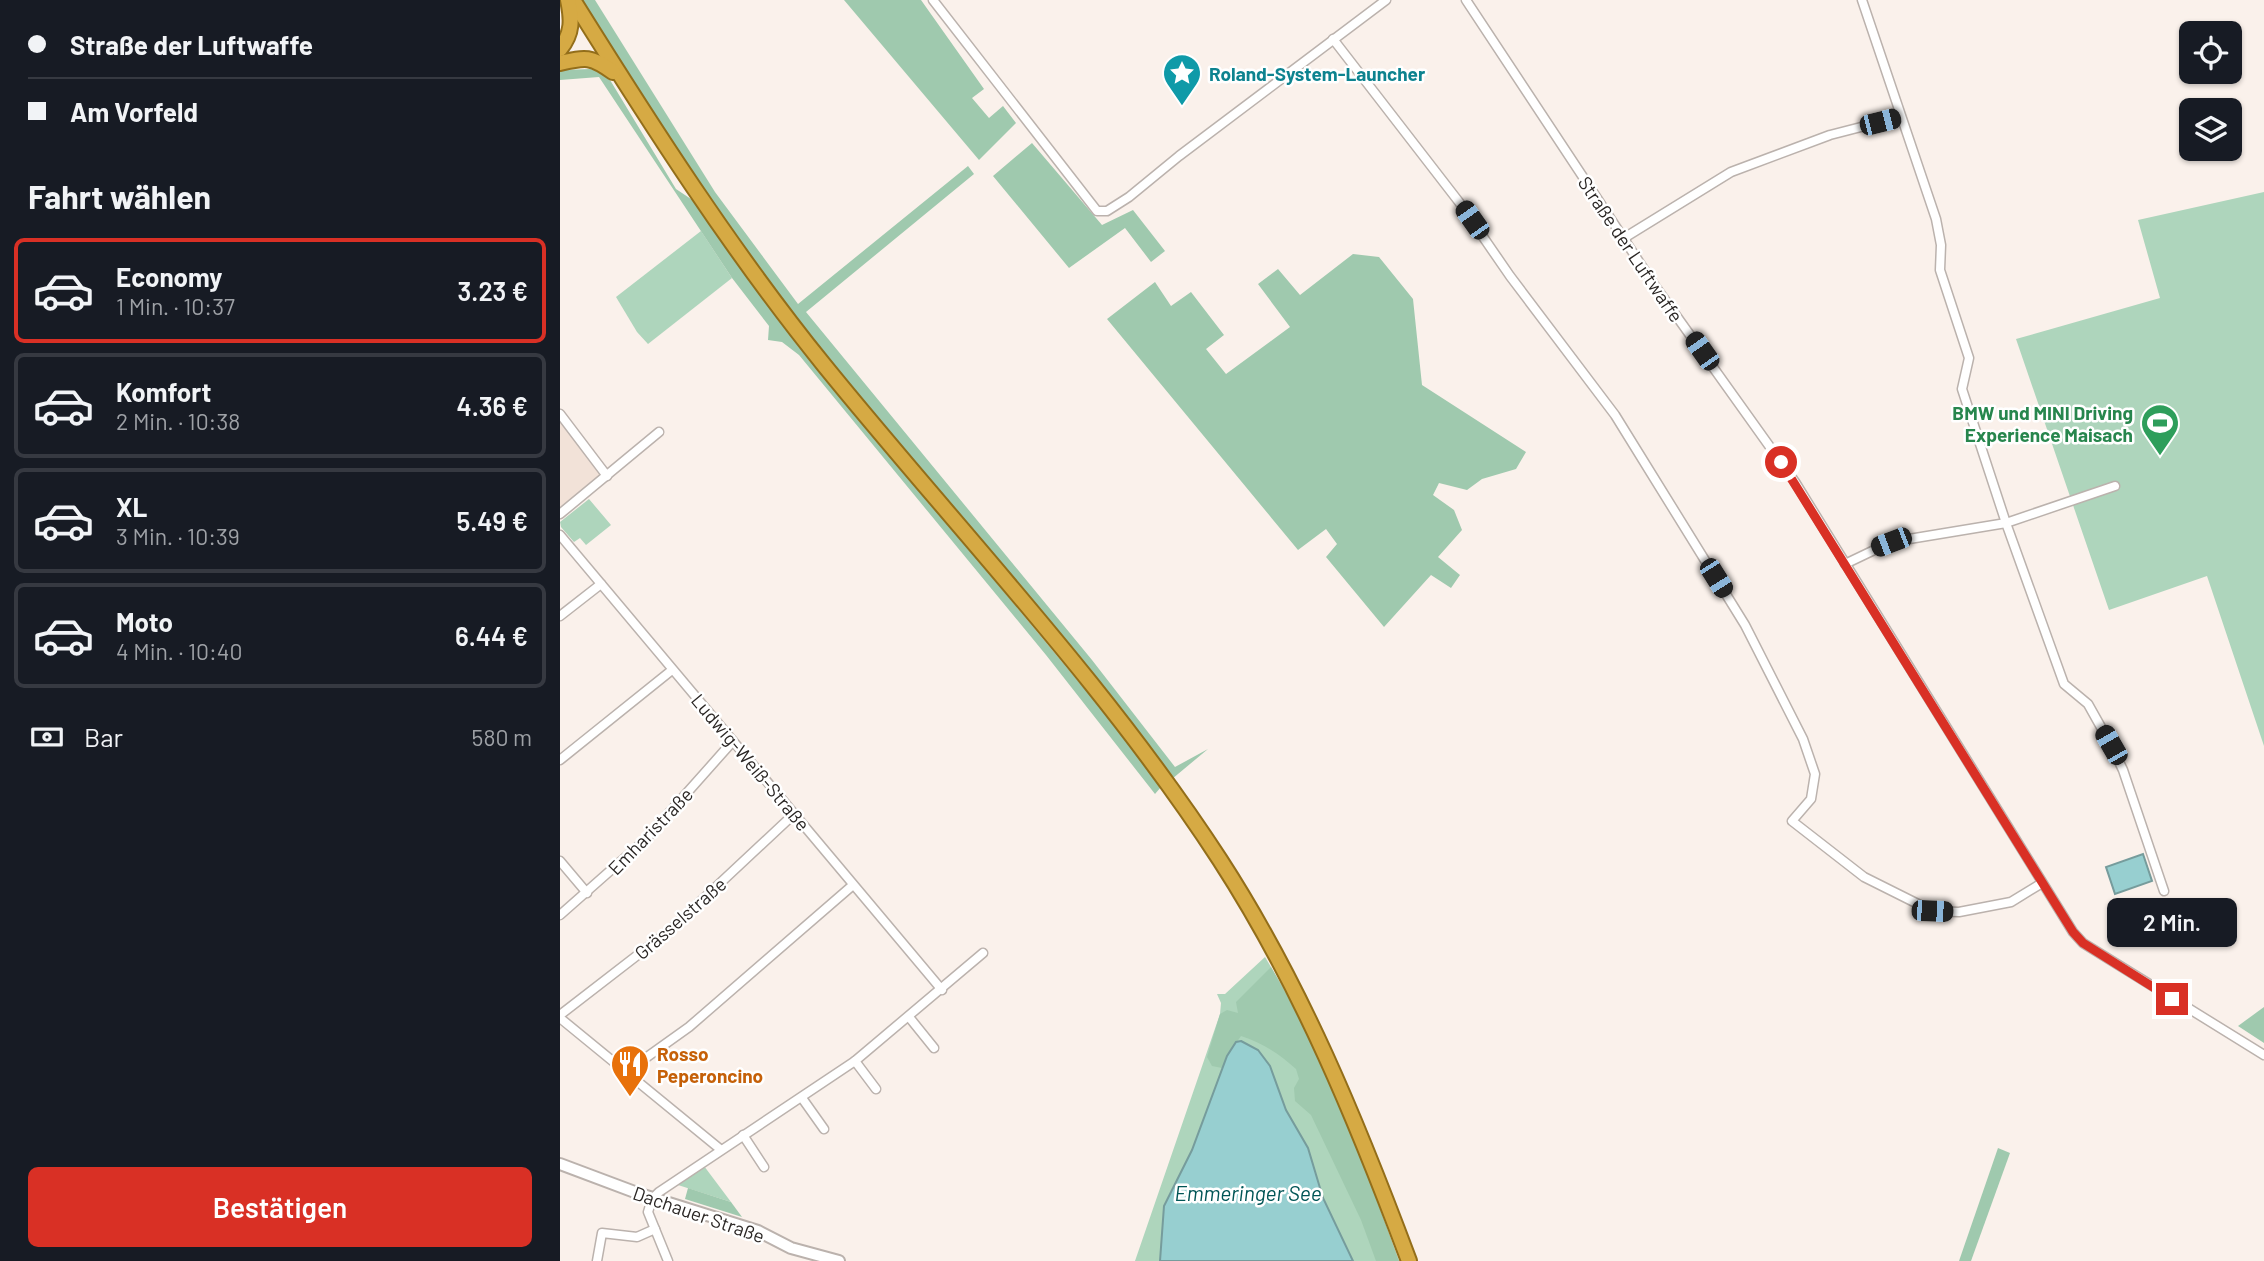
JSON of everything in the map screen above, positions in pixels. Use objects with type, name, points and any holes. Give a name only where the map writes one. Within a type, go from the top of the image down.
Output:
[{"type":"highway","points":[[560,49],[568,38],[572,23],[570,0]]},
{"type":"highway","points":[[570,0],[729,238],[820,360],[1116,715],[1221,862],[1304,1007],[1338,1079],[1409,1261]]},
{"type":"highway","points":[[560,63],[586,57],[597,60],[620,77]]},
{"type":"street","points":[[933,0],[1097,211],[1107,211],[1129,197],[1386,0]]},
{"type":"street","name":"Straße der Luftwaffe","points":[[1466,0],[1624,238],[1767,442],[2067,923],[2083,943],[2264,1055]]},
{"type":"street","points":[[1862,0],[1936,219],[1941,245],[1940,270],[1969,358],[1962,389],[2006,523],[2064,684],[2088,704],[2111,745],[2164,891]]},
{"type":"street","points":[[1333,39],[1459,202],[1510,276],[1615,415],[1745,625],[1803,739],[1815,774],[1811,799],[1792,821],[1864,877],[1932,911],[1959,912],[2011,902],[2042,883]]},
{"type":"street","points":[[1624,238],[1731,172],[1830,135],[1900,117]]},
{"type":"street","points":[[560,414],[607,476]]},
{"type":"street","points":[[560,514],[659,432]]},
{"type":"street","points":[[1845,564],[1891,542],[2006,523],[2115,486]]},
{"type":"street","name":"Ludwig-Weiß-Straße","points":[[560,535],[942,990]]},
{"type":"street","points":[[560,616],[601,584]]},
{"type":"street","points":[[560,760],[672,670]]},
{"type":"street","name":"Emharistraße","points":[[560,915],[645,841],[733,741]]},
{"type":"street","name":"Grässelstraße","points":[[560,1016],[670,930],[794,814]]},
{"type":"street","points":[[560,861],[587,893]]},
{"type":"street","points":[[626,1072],[689,1027],[853,885]]},
{"type":"street","points":[[667,1261],[648,1212],[652,1199],[720,1149],[855,1061],[983,953]]},
{"type":"street","points":[[560,1016],[720,1149]]},
{"type":"street","points":[[908,1017],[934,1048]]},
{"type":"street","points":[[855,1061],[876,1089]]},
{"type":"street","points":[[802,1098],[824,1129]]},
{"type":"street","points":[[743,1135],[764,1167]]},
{"type":"street","name":"Dachauer Straße","points":[[560,1164],[652,1199],[758,1231],[791,1248],[839,1261]]},
{"type":"street","points":[[597,1261],[602,1233],[637,1237],[655,1229]]},
{"type":"shaded area","points":[[560,419],[602,475],[560,507]]},
{"type":"green space","points":[[578,0],[595,0],[715,192],[798,304],[968,166],[974,174],[806,312],[1092,660],[1175,767],[1208,749],[1172,779],[1135,728],[824,356],[702,193]]},
{"type":"green space","points":[[844,0],[921,0],[984,89],[972,98],[989,118],[1003,106],[1016,123],[979,160]]},
{"type":"green space","points":[[591,69],[607,75],[676,189],[694,201],[815,364],[1126,739],[1161,787],[1155,794],[1046,655],[799,355],[782,342],[768,340],[769,326],[732,278],[599,77],[560,80],[560,70]]},
{"type":"green space","points":[[1032,143],[1102,225],[1133,210],[1165,251],[1151,262],[1125,228],[1069,268],[993,176]]},
{"type":"green space","name":"BMW und MINI Driving Experience Maisach","points":[[2264,192],[2264,746],[2207,576],[2109,610],[2016,339],[2160,298],[2138,220]]},
{"type":"green space","points":[[701,231],[732,278],[648,344],[637,332],[616,297]]},
{"type":"green space","points":[[1353,254],[1379,257],[1413,299],[1422,385],[1526,452],[1516,469],[1482,479],[1467,490],[1439,483],[1433,495],[1454,510],[1462,530],[1438,557],[1460,575],[1451,588],[1431,575],[1384,627],[1326,557],[1337,544],[1326,529],[1298,550],[1107,319],[1155,282],[1171,306],[1191,292],[1224,335],[1206,349],[1226,374],[1290,327],[1258,284],[1278,269],[1300,295]]},
{"type":"green space","points":[[589,499],[611,525],[586,545],[580,538],[574,542],[560,522]]},
{"type":"green space","points":[[1265,957],[1297,1011],[1331,1082],[1399,1261],[1353,1261],[1323,1198],[1308,1148],[1286,1110],[1270,1066],[1192,1150],[1164,1206],[1160,1261],[1135,1261],[1220,1014],[1221,1003],[1217,994],[1225,994]]},
{"type":"green space","points":[[1271,967],[1309,1038],[1342,1111],[1399,1261],[1376,1261],[1361,1220],[1311,1115],[1295,1101],[1294,1088],[1299,1079],[1296,1069],[1270,1050],[1241,1036],[1222,1068],[1212,1066],[1207,1057],[1220,1014],[1227,1010],[1238,1013],[1236,1002]]},
{"type":"green space","points":[[2264,1007],[2264,1043],[2238,1026]]},
{"type":"green space","points":[[1998,1148],[2010,1153],[1971,1261],[1959,1261]]},
{"type":"green space","points":[[704,1166],[731,1202],[678,1185]]},
{"type":"green space","points":[[688,1188],[731,1202],[742,1217],[685,1199]]},
{"type":"water","points":[[2143,854],[2152,881],[2115,894],[2106,867]]},
{"type":"water","name":"Emmeringer See","points":[[1241,1041],[1258,1050],[1270,1066],[1286,1110],[1308,1148],[1323,1198],[1353,1261],[1160,1261],[1164,1206],[1192,1150],[1227,1056],[1236,1042]]},
{"type":"place","name":"Roland-System-Launcher","points":[[1182,107]]},
{"type":"place","name":"BMW und MINI Driving Experience Maisach","points":[[2160,457]]},
{"type":"place","name":"Rosso Peperoncino","points":[[630,1098]]},
{"type":"route","points":[[1781,462],[2073,932],[2083,943],[2172,999]]}]
